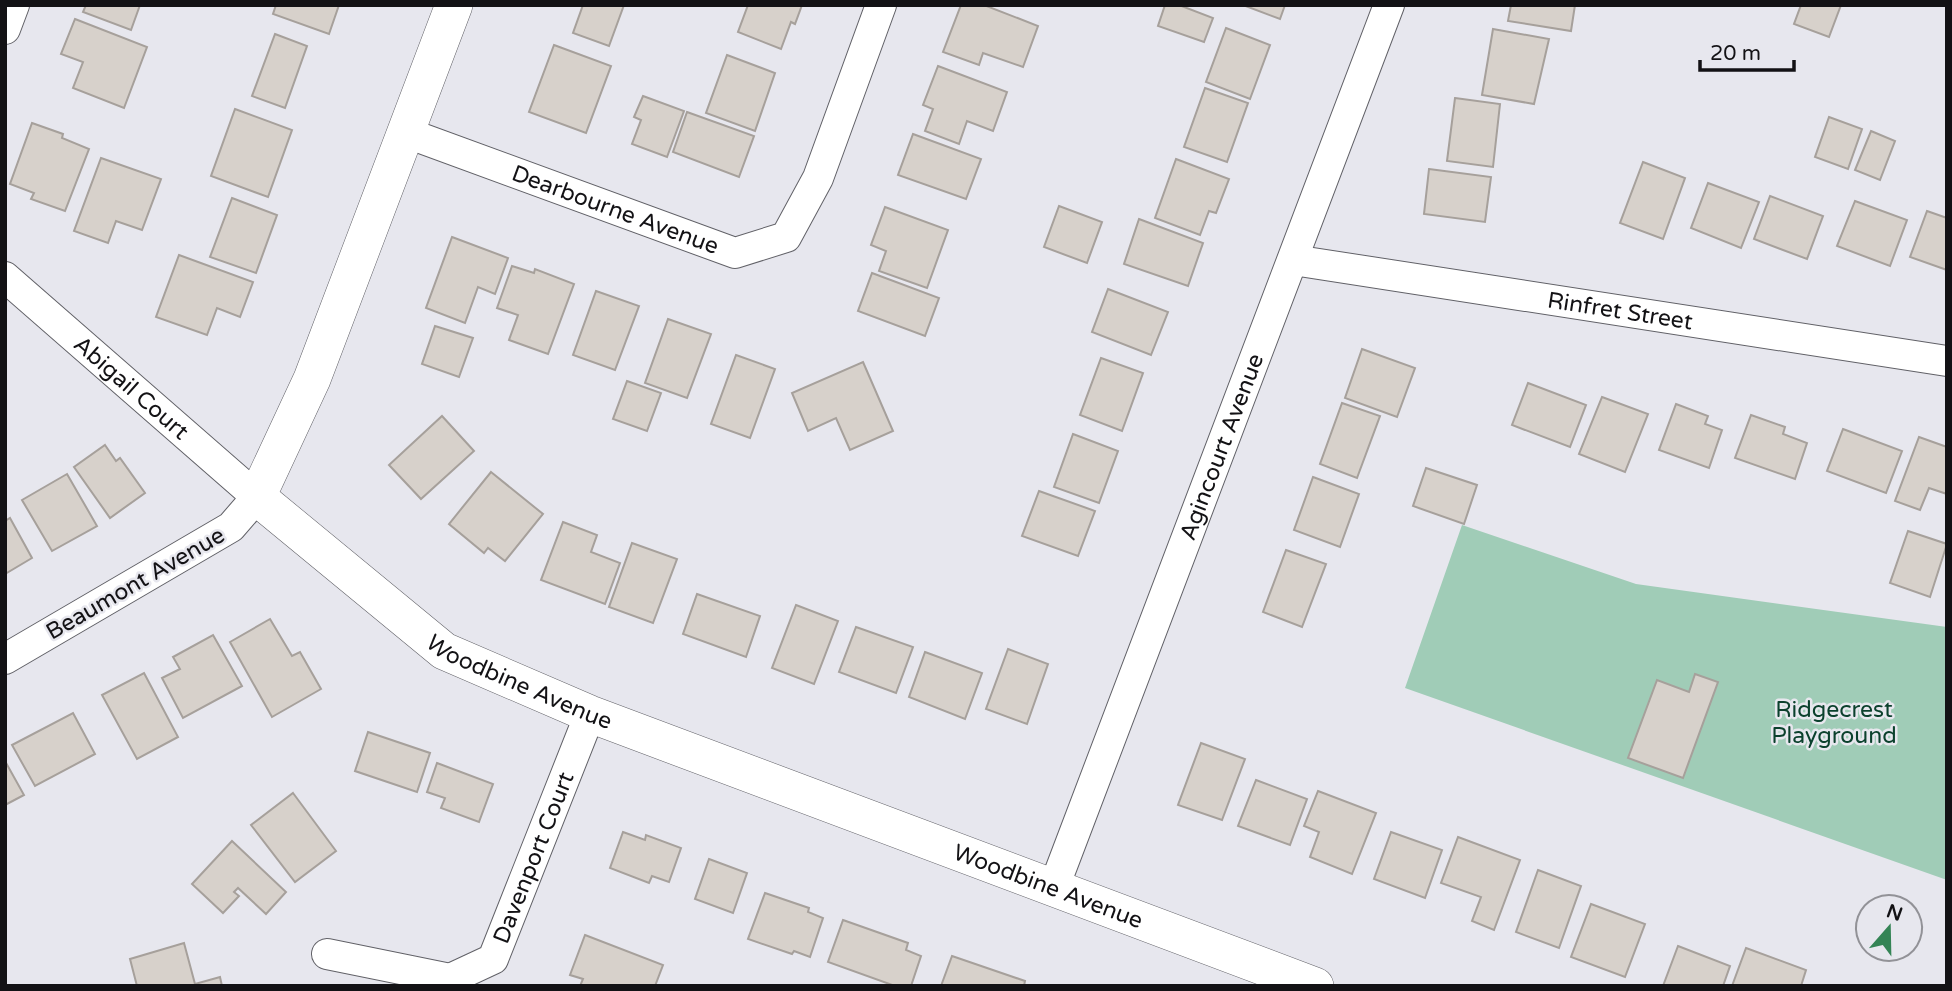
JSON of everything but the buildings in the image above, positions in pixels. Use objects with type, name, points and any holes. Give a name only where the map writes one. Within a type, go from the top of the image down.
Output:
[{"type":"street","points":[[5,29],[14,5]]},
{"type":"street","points":[[257,497],[312,379],[454,5]]},
{"type":"street","name":"Dearbourne Avenue","points":[[407,134],[735,253],[786,237],[818,178],[881,5]]},
{"type":"street","name":"Agincourt Avenue","points":[[1054,887],[1389,5]]},
{"type":"street","name":"Rinfret Street","points":[[1293,260],[1947,361]]},
{"type":"street","name":"Abigail Court","points":[[5,277],[257,497]]},
{"type":"street","name":"Beaumont Avenue","points":[[5,659],[231,527],[257,497]]},
{"type":"street","name":"Woodbine Avenue","points":[[257,497],[444,651],[590,714],[1315,986]]},
{"type":"street","name":"Davenport Court","points":[[327,954],[450,979],[493,959],[590,714]]},
{"type":"green space","name":"Ridgecrest Playground","points":[[1462,525],[1636,584],[1947,627],[1947,880],[1405,688]]}]
